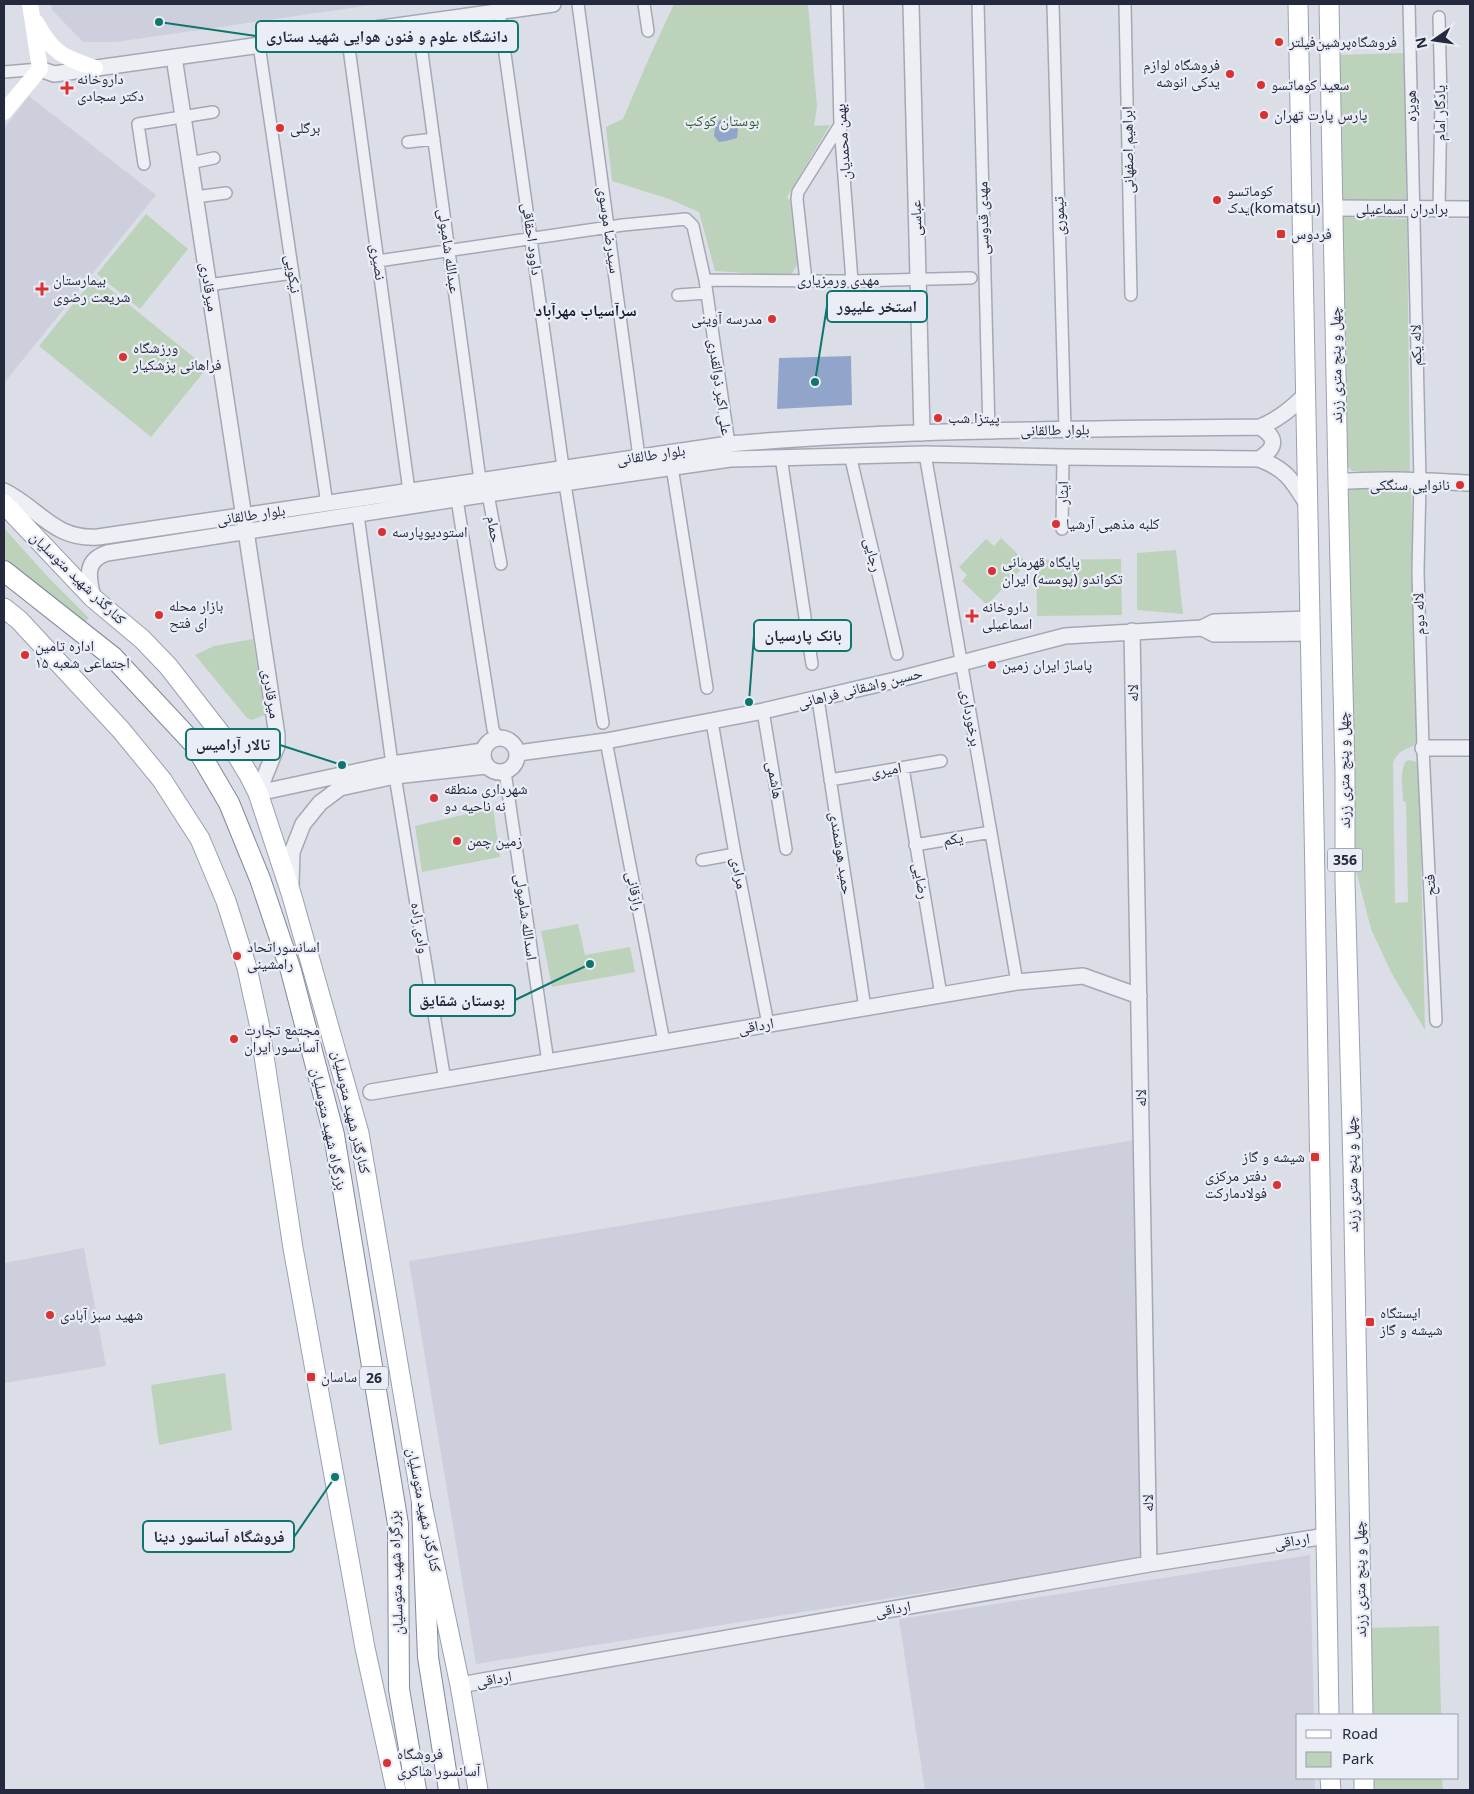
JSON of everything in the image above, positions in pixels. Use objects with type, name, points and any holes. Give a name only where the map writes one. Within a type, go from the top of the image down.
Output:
[{"type":"highway","name":"بزرگراه شهید متوسلیان","points":[[4,571],[113,657],[195,745],[232,811],[260,879],[291,971],[334,1135],[398,1524],[399,1689],[416,1790]]},
{"type":"highway","points":[[4,588],[59,614]]},
{"type":"highway","name":"بزرگراه شهید متوسلیان","points":[[422,1505],[428,1657],[449,1790]]},
{"type":"main road","name":"چهل و پنج متری زرند","points":[[1298,4],[1307,504],[1313,716],[1329,1714]]},
{"type":"main road","name":"چهل و پنج متری زرند","points":[[1329,4],[1363,1714]]},
{"type":"main road","points":[[31,8],[45,40],[57,52],[69,59],[95,68]]},
{"type":"main road","points":[[4,112],[40,69],[31,8]]},
{"type":"main road","name":"کنارگذر شهید متوسلیان","points":[[5,503],[93,598],[142,639],[168,666],[235,752],[258,793],[291,893],[359,1133],[422,1505],[460,1685],[478,1790]]},
{"type":"main road","points":[[4,608],[19,620],[121,730],[162,780],[200,839],[226,901],[247,968],[259,1023],[293,1248],[365,1648],[396,1790]]},
{"type":"main road","points":[[1311,626],[1341,625]]},
{"type":"main road","points":[[1313,716],[1317,698],[1323,692],[1330,691],[1338,700],[1344,724]]},
{"type":"main road","points":[[400,1790],[401,1706]]},
{"type":"street","points":[[4,72],[40,69],[54,74],[553,4]]},
{"type":"street","name":"سیدرضا موسوی","points":[[578,4],[639,457]]},
{"type":"street","points":[[644,4],[648,31]]},
{"type":"street","name":"بهمن محمدیان","points":[[837,4],[840,125],[852,281]]},
{"type":"street","name":"عباسی","points":[[911,4],[922,433]]},
{"type":"street","name":"مهدی قدوسی","points":[[978,4],[989,431]]},
{"type":"street","name":"تیموری","points":[[1053,4],[1065,429]]},
{"type":"street","name":"ابراهیم اصفهانی","points":[[1125,4],[1131,296]]},
{"type":"street","name":"هویزه","points":[[1409,4],[1413,208]]},
{"type":"street","name":"داوود احقاقی","points":[[499,11],[563,468]]},
{"type":"street","name":"یادگار امام","points":[[1439,17],[1441,100],[1439,209]]},
{"type":"street","name":"عبدالله شامبولی","points":[[418,23],[480,480]]},
{"type":"street","name":"نصیری","points":[[347,33],[409,492]]},
{"type":"street","name":"نیکویی","points":[[259,45],[328,504]]},
{"type":"street","name":"میرقادری","points":[[174,57],[277,734],[277,746],[258,793]]},
{"type":"street","points":[[144,164],[138,124],[213,112]]},
{"type":"street","points":[[806,281],[797,199],[798,192],[840,125]]},
{"type":"street","points":[[408,142],[434,139]]},
{"type":"street","points":[[190,163],[214,158]]},
{"type":"street","points":[[195,197],[226,193]]},
{"type":"street","name":"برادران اسماعیلی","points":[[1334,208],[1470,209]]},
{"type":"street","name":"لاله یکم","points":[[1413,208],[1420,481]]},
{"type":"street","name":"علی اکبر ذوالقدری","points":[[608,228],[682,219],[686,219],[693,226],[705,280],[729,452]]},
{"type":"street","points":[[378,260],[608,228]]},
{"type":"street","points":[[208,285],[293,272]]},
{"type":"street","name":"مهدی ورمزیاری","points":[[705,280],[852,281],[970,278]]},
{"type":"street","points":[[678,295],[707,294]]},
{"type":"street","name":"بلوار طالقانی","points":[[93,598],[89,571],[94,561],[102,555],[672,467],[780,439],[1065,429],[1260,427],[1286,414],[1306,394]]},
{"type":"street","points":[[1259,458],[1268,453],[1272,447],[1273,440],[1269,432],[1260,427]]},
{"type":"street","name":"بلوار طالقانی","points":[[5,503],[19,499],[60,530],[77,537],[98,537],[244,517],[639,457],[729,452],[781,457],[925,454],[1259,458],[1276,465],[1293,482],[1307,504]]},
{"type":"street","name":"برخورداری","points":[[925,454],[1018,982]]},
{"type":"street","name":"رجایی","points":[[850,455],[897,654]]},
{"type":"street","points":[[781,457],[812,664]]},
{"type":"street","name":"ایثار","points":[[1062,529],[1064,457]]},
{"type":"street","points":[[672,467],[707,688]]},
{"type":"street","points":[[1338,482],[1357,480],[1470,483]]},
{"type":"street","name":"لاله دوم","points":[[1420,481],[1418,572],[1423,748]]},
{"type":"street","points":[[564,484],[603,724]]},
{"type":"street","name":"حمام","points":[[488,494],[501,564]]},
{"type":"street","points":[[458,499],[493,729],[497,737]]},
{"type":"street","name":"وادی زاده","points":[[358,514],[394,770],[446,1080]]},
{"type":"street","name":"حسین واشقانی فراهانی","points":[[518,754],[606,741],[763,712],[1065,636],[1202,628],[1214,622],[1311,626]]},
{"type":"street","name":"لاله","points":[[1132,631],[1149,1564]]},
{"type":"street","name":"حمید هوشمندی","points":[[818,699],[864,1008]]},
{"type":"street","name":"هاشمی","points":[[763,712],[786,849]]},
{"type":"street","name":"مرادی","points":[[712,722],[768,1024]]},
{"type":"street","points":[[497,737],[511,741],[518,754],[515,765],[505,772],[495,772],[485,758],[488,742],[497,737]]},
{"type":"street","name":"رازقانی","points":[[606,741],[664,1042]]},
{"type":"street","points":[[1423,748],[1470,748]]},
{"type":"street","name":"فتح","points":[[1423,748],[1436,1021]]},
{"type":"street","points":[[258,793],[394,770],[485,758]]},
{"type":"street","name":"امیری","points":[[830,780],[941,761]]},
{"type":"street","name":"رضایی","points":[[902,768],[941,995]]},
{"type":"street","points":[[291,893],[292,852],[297,837],[310,814],[320,803],[340,788],[394,770]]},
{"type":"street","name":"اسدالله شامبولی","points":[[505,772],[548,1062]]},
{"type":"street","name":"یکم","points":[[915,845],[991,832]]},
{"type":"street","points":[[702,860],[735,854]]},
{"type":"street","name":"ارداقی","points":[[370,1092],[1018,982],[1083,976],[1139,996]]},
{"type":"street","name":"ارداقی","points":[[460,1685],[1149,1564],[1326,1536]]},
{"type":"shaded area","points":[[51,4],[379,4],[116,42],[83,42],[52,10]]},
{"type":"shaded area","name":"بیمارستان شریعت رضوی","points":[[29,96],[156,195],[4,383],[4,128]]},
{"type":"shaded area","points":[[1134,1140],[1143,1558],[476,1664],[409,1261]]},
{"type":"shaded area","name":"شهید سبز آبادی","points":[[84,1248],[106,1366],[4,1383],[4,1263]]},
{"type":"shaded area","points":[[1310,1555],[1314,1714],[1296,1714],[1296,1779],[1315,1779],[1315,1790],[925,1790],[899,1619]]},
{"type":"green space","name":"بوستان کوکب","points":[[674,4],[808,4],[817,107],[814,126],[830,125],[787,197],[790,201],[798,264],[790,276],[715,271],[699,212],[669,199],[612,181],[606,127],[623,119]]},
{"type":"green space","points":[[1406,53],[1406,202],[1341,201],[1337,55]]},
{"type":"green space","points":[[146,214],[188,249],[140,309],[97,274]]},
{"type":"green space","points":[[1340,217],[1407,219],[1410,472],[1352,471],[1346,465]]},
{"type":"green space","name":"ورزشگاه فراهانی پزشکیار","points":[[95,277],[207,368],[151,437],[39,346]]},
{"type":"green space","points":[[1411,486],[1418,734],[1414,745],[1402,751],[1393,763],[1395,903],[1408,902],[1406,802],[1403,801],[1402,781],[1404,765],[1406,761],[1410,760],[1417,762],[1419,765],[1425,1030],[1391,972],[1371,929],[1354,863],[1347,490],[1351,487]]},
{"type":"green space","points":[[4,528],[47,576],[89,618],[83,624],[46,591],[4,558]]},
{"type":"green space","name":"پایگاه قهرمانی تکواندو (پومسه) ایران","points":[[1001,538],[1027,563],[987,605],[962,581],[967,575],[959,567],[986,539],[994,546]]},
{"type":"green space","points":[[1176,550],[1183,614],[1137,610],[1137,553]]},
{"type":"green space","points":[[1121,559],[1122,615],[1037,616],[1036,560]]},
{"type":"green space","points":[[253,639],[265,715],[252,720],[247,718],[195,655],[214,646]]},
{"type":"green space","name":"زمین چمن","points":[[493,808],[500,857],[422,872],[415,826]]},
{"type":"green space","points":[[578,924],[585,955],[630,947],[635,972],[552,987],[541,931]]},
{"type":"green space","points":[[225,1373],[232,1430],[159,1445],[151,1385]]},
{"type":"green space","points":[[1439,1626],[1441,1714],[1370,1714],[1368,1628]]},
{"type":"green space","points":[[1371,1779],[1442,1779],[1443,1790],[1372,1790]]},
{"type":"water","points":[[728,119],[733,121],[738,129],[737,138],[719,142],[714,136],[715,126],[720,120]]},
{"type":"water","points":[[851,356],[852,405],[777,409],[779,358]]},
{"type":"place","name":"دانشگاه علوم و فنون هوایی شهید ستاری","points":[[159,22]]},
{"type":"place","name":"فروشگاه‌پرشین‌فیلتر","points":[[1279,42]]},
{"type":"place","name":"فروشگاه لوازم یدکی انوشه","points":[[1230,74]]},
{"type":"place","name":"سعید کوماتسو","points":[[1261,85]]},
{"type":"place","name":"داروخانه دکتر سجادی","points":[[67,88]]},
{"type":"place","name":"پارس پارت تهران","points":[[1264,115]]},
{"type":"place","name":"برگلی","points":[[280,128]]},
{"type":"place","name":"کوماتسو یدک(komatsu)","points":[[1217,200]]},
{"type":"place","name":"فردوس","points":[[1281,234]]},
{"type":"place","name":"بیمارستان شریعت رضوی","points":[[42,289]]},
{"type":"place","name":"مدرسه آوینی","points":[[772,319]]},
{"type":"place","name":"ورزشگاه فراهانی پزشکیار","points":[[123,357]]},
{"type":"place","name":"استخر علیپور","points":[[815,382]]},
{"type":"place","name":"پیتزا شب","points":[[938,418]]},
{"type":"place","name":"نانوایی سنگکی","points":[[1460,485]]},
{"type":"place","name":"کلبه مذهبی آرشیا","points":[[1056,524]]},
{"type":"place","name":"استودیوپارسه","points":[[382,532]]},
{"type":"place","name":"پایگاه قهرمانی تکواندو (پومسه) ایران","points":[[992,571]]},
{"type":"place","name":"بازار محله ای فتح","points":[[159,615]]},
{"type":"place","name":"داروخانه اسماعیلی","points":[[972,616]]},
{"type":"place","name":"اداره تامین اجتماعی شعبه ۱۵","points":[[25,655]]},
{"type":"place","name":"پاساژ ایران زمین","points":[[992,665]]},
{"type":"place","name":"بانک پارسیان","points":[[749,702]]},
{"type":"place","name":"تالار آرامیس","points":[[342,765]]},
{"type":"place","name":"شهرداری منطقه نه ناحیه دو","points":[[434,798]]},
{"type":"place","name":"زمین چمن","points":[[457,841]]},
{"type":"place","name":"اسانسوراتحاد رامشینی","points":[[237,956]]},
{"type":"place","name":"بوستان شقایق","points":[[590,964]]},
{"type":"place","name":"مجتمع تجارت آسانسور ایران","points":[[234,1039]]},
{"type":"place","name":"شیشه و گاز","points":[[1315,1157]]},
{"type":"place","name":"دفتر مرکزی فولادمارکت","points":[[1277,1185]]},
{"type":"place","name":"شهید سبز آبادی","points":[[50,1315]]},
{"type":"place","name":"ایستگاه شیشه و گاز","points":[[1370,1322]]},
{"type":"place","name":"ساسان","points":[[311,1377]]},
{"type":"place","name":"فروشگاه آسانسور دینا","points":[[335,1477]]},
{"type":"place","name":"فروشگاه آسانسور شاکری","points":[[387,1763]]},
{"type":"district","name":"سرآسیاب مهرآباد","points":[[586,310]]}]
